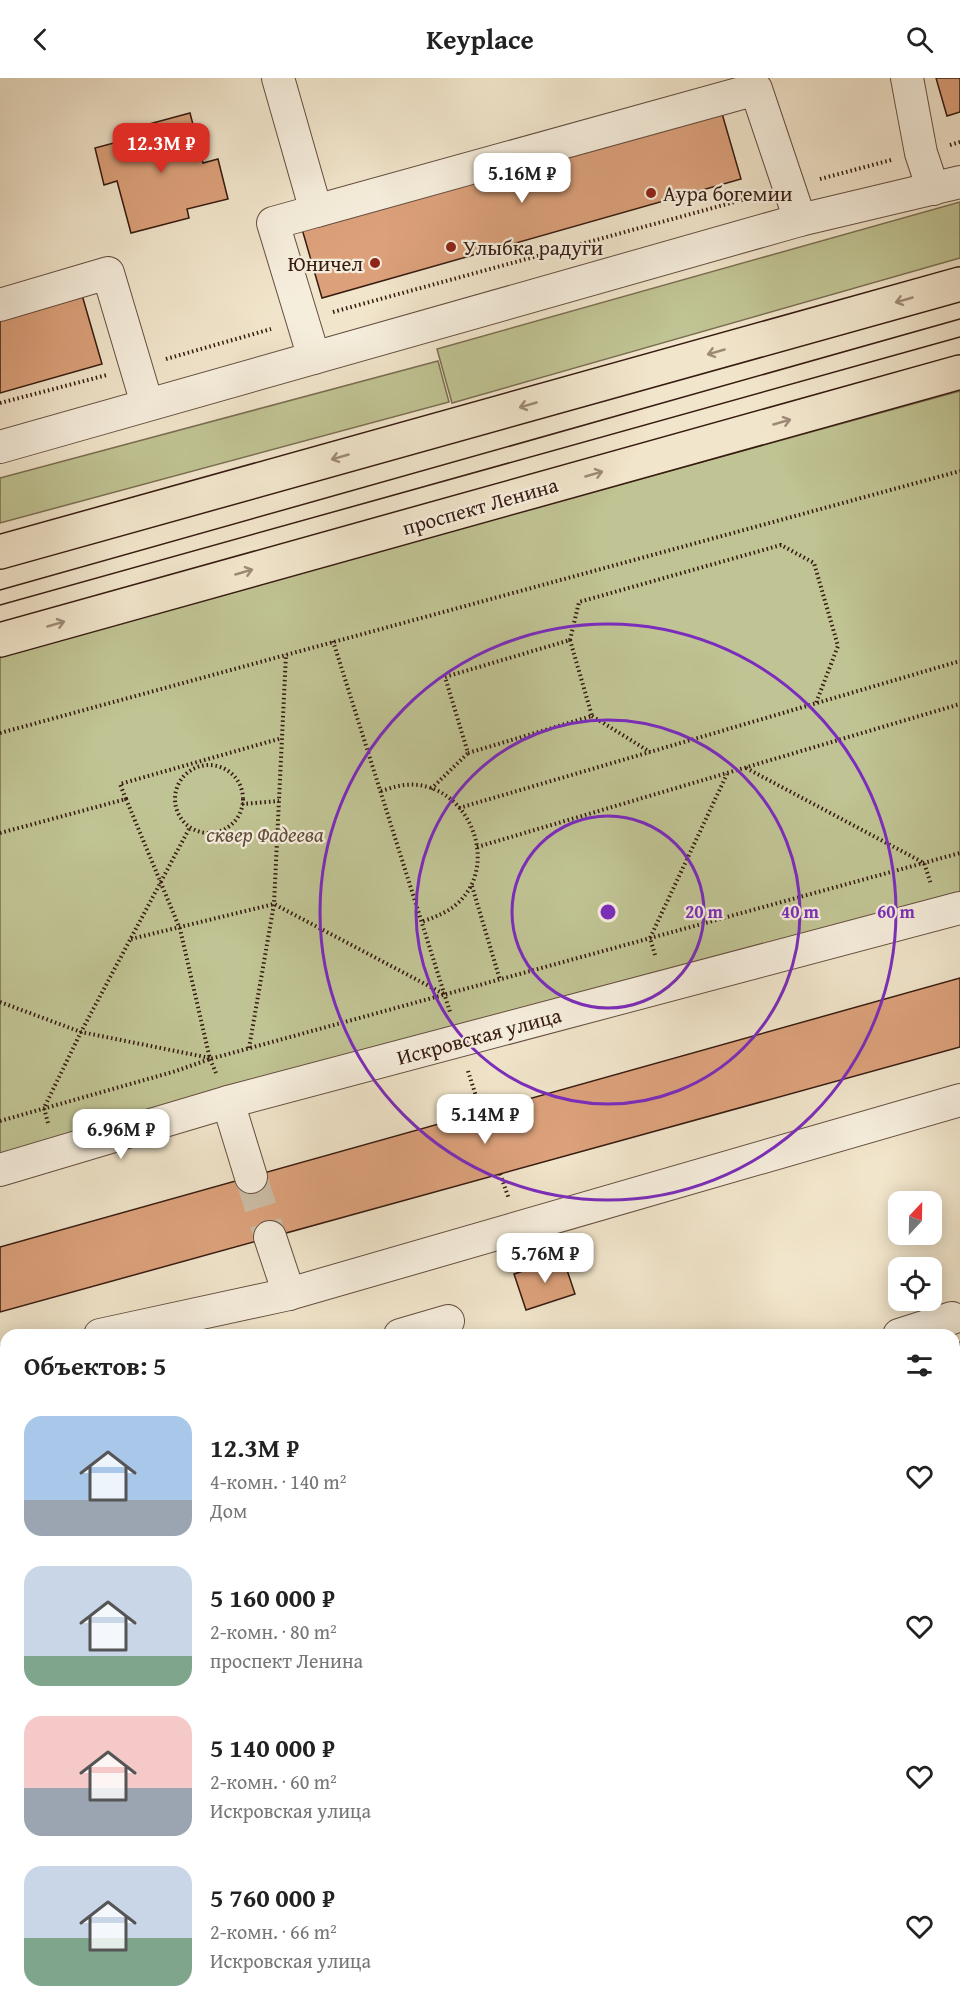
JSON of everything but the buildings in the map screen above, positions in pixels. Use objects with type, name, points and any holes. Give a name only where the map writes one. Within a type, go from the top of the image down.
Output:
[{"type":"main road","points":[[0,552],[960,284]]},
{"type":"main road","name":"проспект Ленина","points":[[0,640],[960,372]]},
{"type":"street","points":[[278,78],[316,211]]},
{"type":"street","points":[[0,447],[800,220],[946,185],[921,153],[907,78]]},
{"type":"street","points":[[314,358],[273,223],[756,88],[800,220]]},
{"type":"street","points":[[0,304],[108,273],[147,404]]},
{"type":"street","name":"Искровская улица","points":[[0,1170],[228,1102],[960,908]]},
{"type":"street","points":[[128,1329],[289,1294],[960,1100]]},
{"type":"street","points":[[228,1102],[250,1177]]},
{"type":"street","points":[[270,1237],[289,1294]]},
{"type":"street","points":[[918,1329],[952,1318]]},
{"type":"street","points":[[421,1329],[448,1321]]},
{"type":"path","points":[[0,403],[960,142]]},
{"type":"path","points":[[0,733],[960,471]]},
{"type":"path","points":[[651,752],[592,716],[570,640],[579,602],[781,545],[814,563],[838,646],[816,704]]},
{"type":"path","points":[[468,753],[445,677],[570,640]]},
{"type":"path","points":[[333,641],[445,994]]},
{"type":"path","points":[[249,1048],[274,904],[286,654]]},
{"type":"path","points":[[459,808],[960,661]]},
{"type":"path","points":[[477,847],[960,704]]},
{"type":"path","points":[[431,789],[468,753],[592,716]]},
{"type":"path","points":[[210,1059],[180,929],[120,784],[198,764],[282,738]]},
{"type":"path","points":[[198,764],[217,766],[228,771],[242,790],[242,804],[236,820],[228,827],[218,831],[208,833],[197,831],[181,818],[176,808],[175,796],[178,785],[184,775],[198,764]]},
{"type":"path","points":[[746,768],[924,863]]},
{"type":"path","points":[[650,938],[728,773]]},
{"type":"path","points":[[381,791],[405,785],[431,789],[450,798],[466,816],[473,830],[478,861],[471,885],[459,902],[442,915],[421,922]]},
{"type":"path","points":[[0,833],[126,800]]},
{"type":"path","points":[[242,804],[279,801]]},
{"type":"path","points":[[57,1153],[44,1108],[81,1032],[190,827]]},
{"type":"path","points":[[0,1121],[249,1048],[960,853]]},
{"type":"path","points":[[471,885],[500,980]]},
{"type":"path","points":[[131,939],[180,929],[274,904],[445,994]]},
{"type":"path","points":[[0,1002],[81,1032],[210,1059]]},
{"type":"green space","points":[[960,202],[960,258],[452,403],[437,349]]},
{"type":"green space","points":[[438,361],[449,402],[0,523],[0,478]]},
{"type":"green space","name":"сквер Фадеева","points":[[960,391],[960,894],[0,1159],[0,655]]},
{"type":"tunnel","points":[[251,1177],[270,1237]]},
{"type":"tram line","points":[[0,590],[960,319]]},
{"type":"tram line","points":[[0,605],[960,337]]},
{"type":"place","name":"Аура богемии","points":[[651,193]]},
{"type":"place","name":"Улыбка радуги","points":[[451,247]]},
{"type":"place","name":"Юничел","points":[[375,263]]}]
